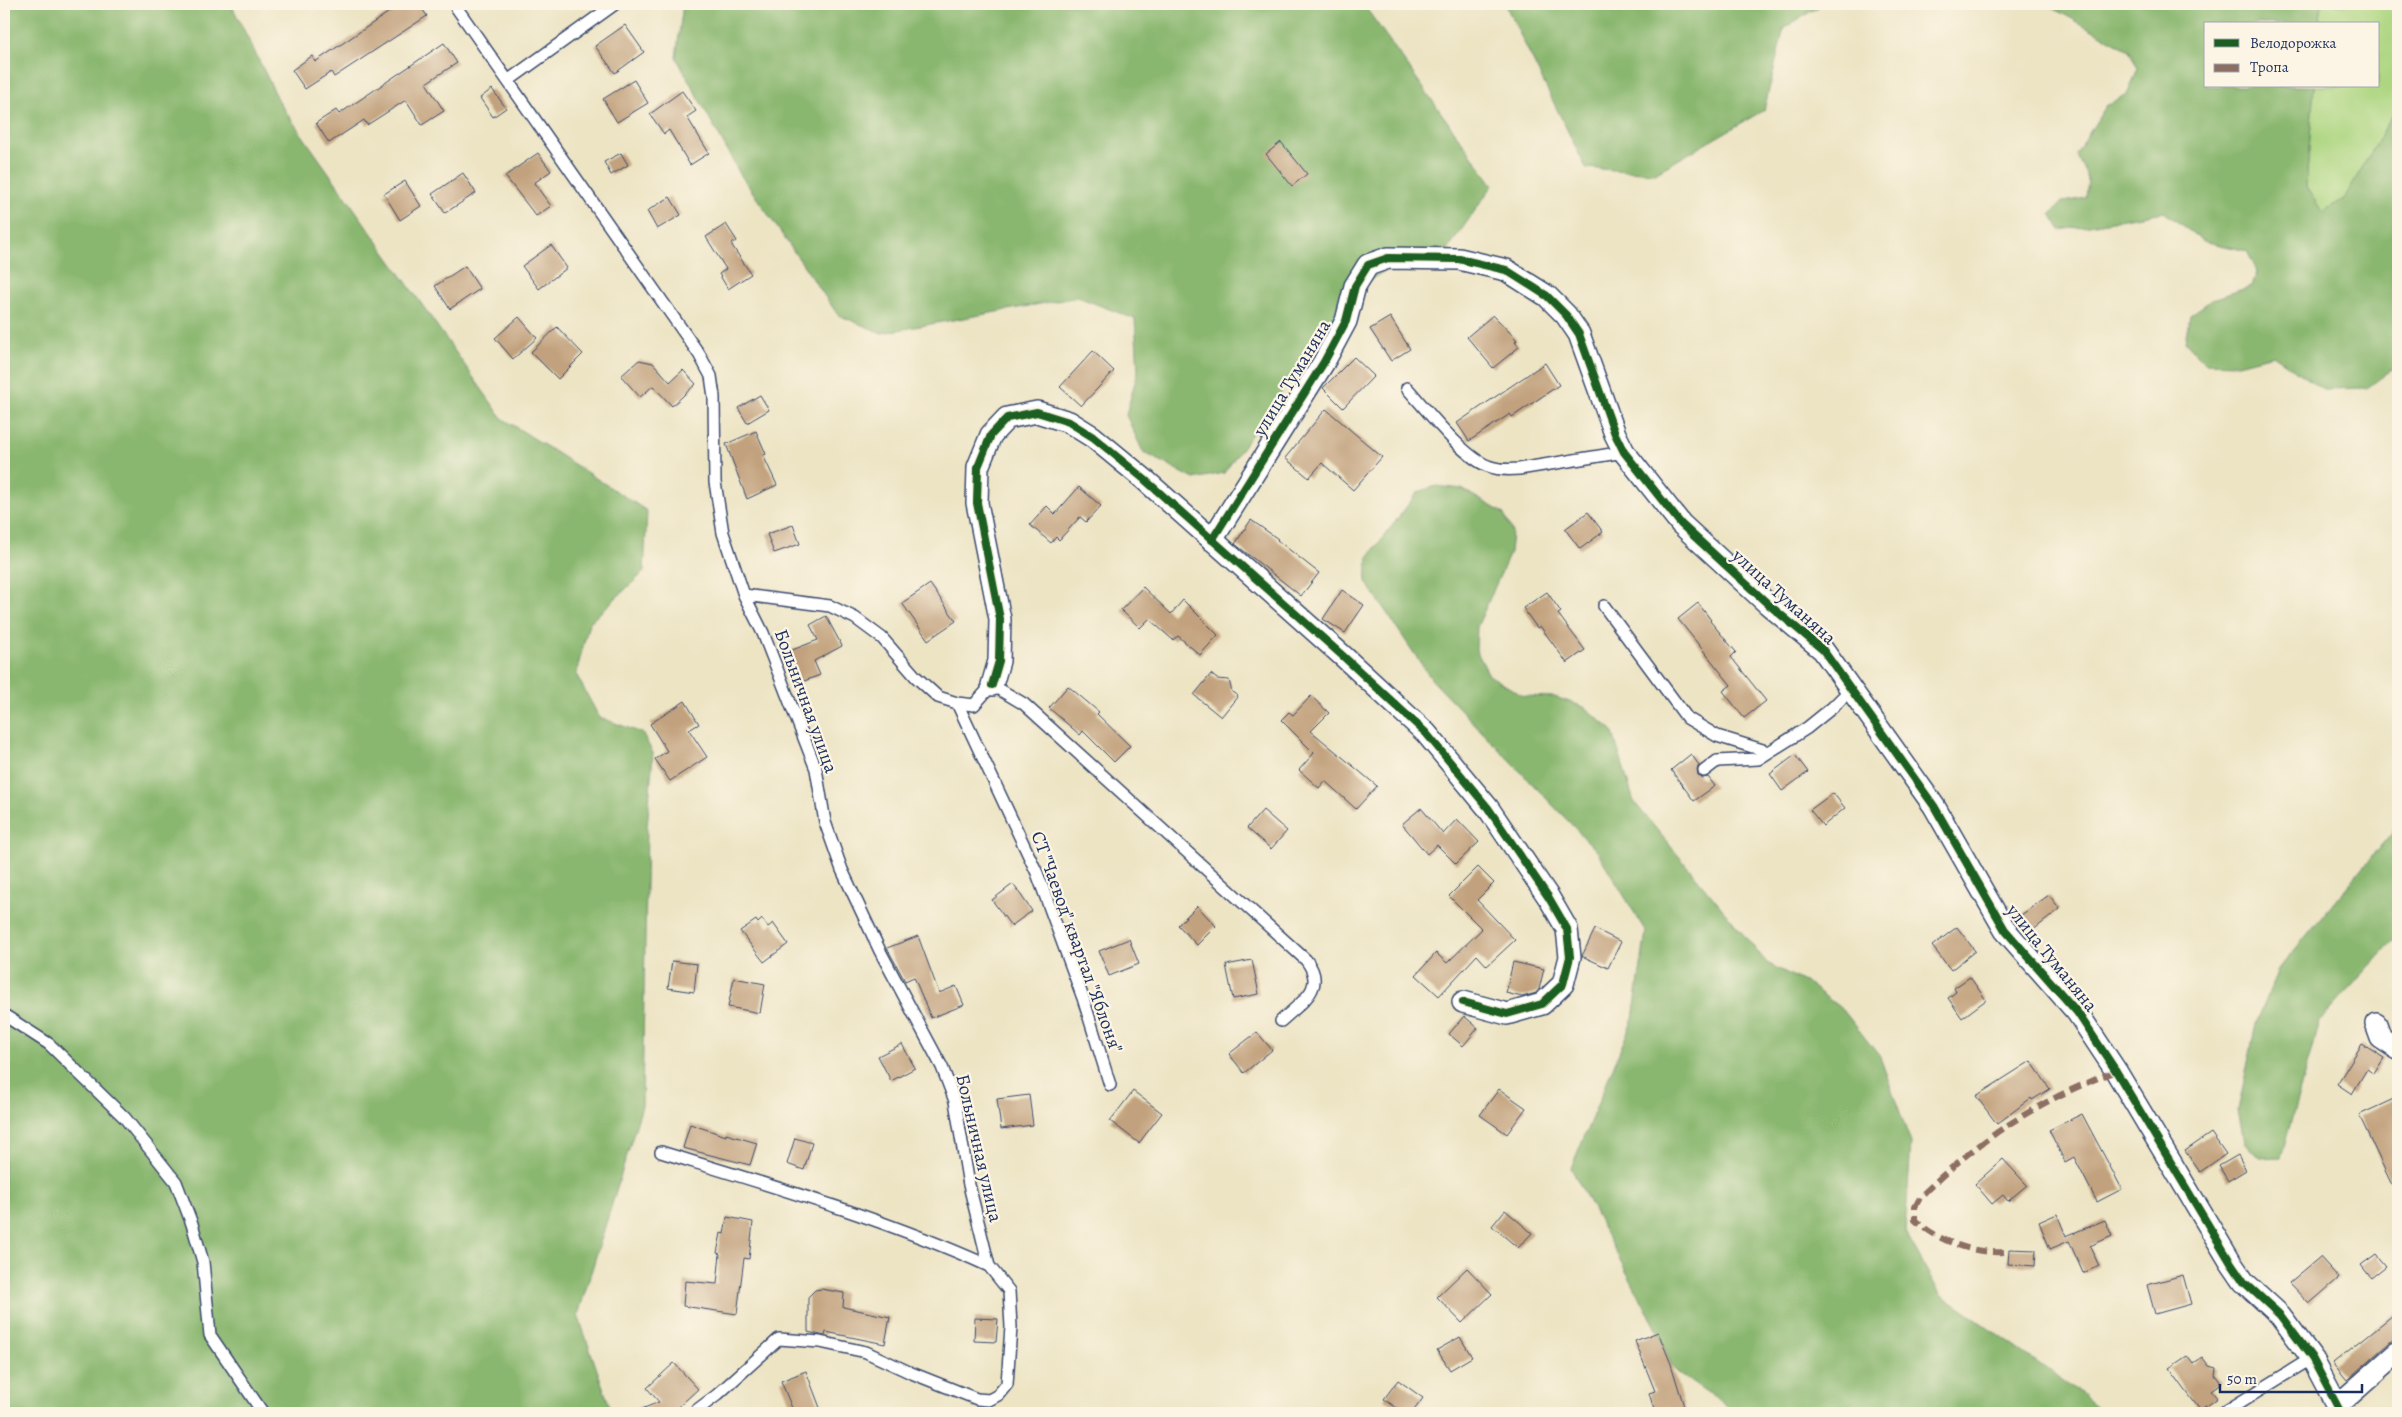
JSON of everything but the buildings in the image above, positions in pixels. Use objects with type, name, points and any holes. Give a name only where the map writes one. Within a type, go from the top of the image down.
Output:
[{"type":"street","name":"улица Туманяна","points":[[1212,540],[1324,362],[1346,321],[1356,286],[1368,265],[1388,258],[1459,259],[1506,270],[1547,296],[1566,315],[1579,334],[1615,434],[1624,452],[1681,524],[1768,604],[1823,650],[1934,806],[2005,930],[2077,1012],[2106,1056],[2231,1264],[2244,1282],[2280,1316],[2312,1358],[2340,1409]]},
{"type":"street","points":[[992,685],[998,661],[1000,619],[978,503],[978,468],[991,435],[1007,418],[1036,412],[1077,427],[1093,437],[1137,473],[1344,657],[1426,733],[1488,808],[1549,898],[1567,929],[1570,957],[1563,984],[1542,1004],[1507,1014],[1463,1002]]},
{"type":"street","points":[[2376,1024],[2381,1038],[2398,1049]]},
{"type":"street","points":[[2340,1409],[2398,1352]]},
{"type":"lane","name":"Больничная улица","points":[[454,4],[693,346],[710,376],[714,397],[717,490],[723,532],[744,595],[763,633],[816,769],[825,822],[842,870],[880,951],[942,1067],[955,1101],[969,1185],[990,1266],[1009,1291],[1011,1327],[1007,1384],[998,1395],[989,1400],[977,1399],[909,1372],[866,1352],[820,1342],[780,1339],[694,1413]]},
{"type":"lane","points":[[508,80],[615,4]]},
{"type":"lane","points":[[1407,388],[1470,457],[1487,466],[1502,470],[1518,469],[1624,452]]},
{"type":"lane","points":[[744,595],[830,606],[855,618],[882,638],[916,677],[938,697],[957,703],[974,705],[992,685],[1024,704],[1306,960],[1314,970],[1316,982],[1310,994],[1281,1021]]},
{"type":"lane","points":[[1604,606],[1687,718],[1717,736],[1769,752]]},
{"type":"lane","points":[[1704,771],[1717,761],[1758,758],[1769,752],[1807,728],[1833,708],[1851,689]]},
{"type":"lane","name":"СТ \"Чаевод\" квартал \"Яблоня\"","points":[[957,703],[1037,872],[1083,998],[1110,1085]]},
{"type":"lane","points":[[4,1015],[49,1044],[125,1118],[176,1182],[192,1224],[203,1262],[210,1335],[263,1413]]},
{"type":"lane","points":[[661,1152],[829,1204],[945,1246],[990,1266]]},
{"type":"lane","points":[[2223,1413],[2312,1358]]},
{"type":"green space","points":[[4,4],[231,4],[281,105],[502,418],[647,511],[644,572],[589,623],[576,674],[599,717],[642,733],[653,753],[647,829],[642,1106],[578,1315],[612,1413],[4,1413]]},
{"type":"green space","points":[[683,4],[1363,4],[1493,185],[1440,260],[1405,259],[1356,288],[1224,473],[1194,479],[1143,452],[1126,415],[1138,371],[1135,319],[1078,297],[882,333],[838,315],[740,174],[676,57]]},
{"type":"green space","points":[[1505,4],[1823,4],[1784,28],[1764,110],[1655,173],[1586,168]]},
{"type":"green space","points":[[2045,4],[2322,4],[2319,22],[2204,22],[2204,88],[2314,88],[2306,186],[2322,212],[2344,199],[2398,106],[2398,365],[2367,388],[2323,389],[2273,355],[2238,364],[2205,363],[2185,341],[2190,315],[2213,299],[2252,286],[2257,271],[2247,251],[2203,241],[2164,212],[2061,230],[2051,214],[2062,202],[2086,198],[2088,179],[2076,154],[2106,106],[2128,93],[2138,68],[2129,50]]},
{"type":"green space","points":[[2322,4],[2398,4],[2398,106],[2344,199],[2322,212],[2306,186],[2314,88],[2380,88],[2380,22],[2319,22]]},
{"type":"green space","points":[[1436,486],[1462,489],[1503,513],[1512,531],[1510,553],[1477,627],[1476,650],[1489,675],[1523,696],[1555,697],[1584,707],[1612,730],[1634,802],[1767,963],[1810,985],[1843,1010],[1880,1057],[1911,1143],[1905,1232],[1940,1294],[2082,1394],[2103,1413],[1738,1413],[1677,1372],[1671,1364],[1658,1331],[1571,1168],[1633,1019],[1646,932],[1597,851],[1432,680],[1366,582],[1368,557],[1418,492]]},
{"type":"green space","points":[[2398,825],[2398,935],[2319,1022],[2281,1157],[2259,1158],[2244,1142],[2238,1110],[2256,1024],[2278,970]]},
{"type":"marked path","points":[[2004,1252],[1980,1251],[1968,1248],[1934,1234],[1915,1220],[1915,1207],[1921,1196],[1966,1156],[2012,1123],[2061,1095],[2116,1071]]},
{"type":"cycle path","points":[[1212,540],[1324,362],[1346,321],[1355,286],[1368,265],[1388,258],[1459,259],[1506,270],[1547,296],[1566,315],[1579,334],[1615,434],[1624,452],[1681,524],[1768,604],[1823,650],[1934,806],[2005,930],[2077,1012],[2116,1071],[2244,1282],[2280,1315],[2312,1358],[2341,1413]]},
{"type":"cycle path","points":[[992,685],[999,661],[1000,619],[977,503],[978,467],[991,435],[1007,418],[1037,412],[1069,422],[1093,437],[1144,479],[1344,657],[1426,733],[1488,808],[1549,898],[1567,929],[1570,957],[1563,984],[1542,1004],[1507,1014],[1463,1002]]}]
